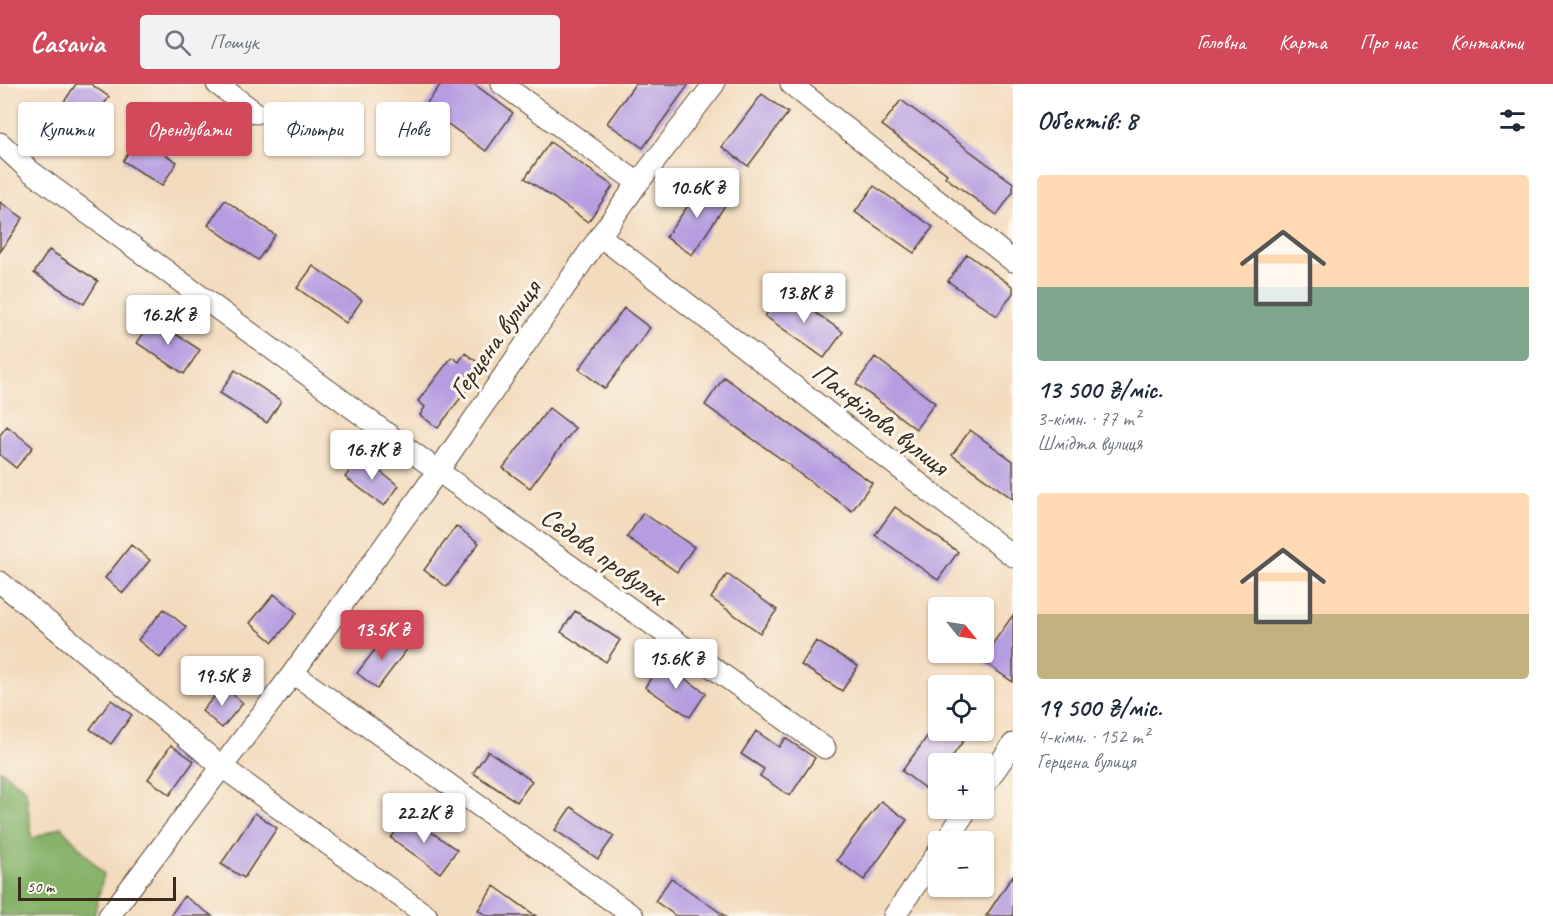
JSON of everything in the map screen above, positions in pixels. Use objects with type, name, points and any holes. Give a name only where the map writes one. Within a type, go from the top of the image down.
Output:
[{"type":"street","points":[[217,84],[256,112]]},
{"type":"street","points":[[502,84],[638,183]]},
{"type":"street","name":"Герцена вулиця","points":[[109,916],[293,673],[438,471],[600,236],[714,84]]},
{"type":"street","points":[[792,84],[1013,261]]},
{"type":"street","name":"Сєдова провулок","points":[[0,143],[29,170],[438,471],[825,748]]},
{"type":"street","name":"Панфілова вулиця","points":[[600,236],[1013,556]]},
{"type":"street","points":[[0,582],[221,766],[427,916]]},
{"type":"street","points":[[293,673],[633,916]]},
{"type":"street","points":[[994,772],[1013,744]]},
{"type":"street","points":[[894,916],[928,867]]},
{"type":"green space","points":[[0,769],[26,790],[32,839],[61,827],[104,874],[94,916],[0,916]]},
{"type":"building","points":[[76,84],[91,84],[109,97],[106,102],[64,102]]},
{"type":"building","points":[[441,84],[474,84],[513,113],[486,151],[450,125],[450,102],[428,102]]},
{"type":"building","points":[[635,84],[689,84],[643,148],[607,123]]},
{"type":"building","points":[[762,94],[788,113],[748,166],[722,147]]},
{"type":"building","points":[[901,100],[1013,183],[1013,192],[997,215],[945,177],[947,174],[882,125]]},
{"type":"building","points":[[550,142],[613,186],[588,222],[525,178]]},
{"type":"building","points":[[126,156],[167,156],[177,162],[162,186],[123,161]]},
{"type":"building","points":[[703,184],[728,201],[692,255],[666,237]]},
{"type":"building","points":[[874,186],[933,227],[914,253],[855,212]]},
{"type":"building","points":[[225,200],[275,235],[258,260],[208,225]]},
{"type":"building","points":[[0,202],[23,218],[0,252]]},
{"type":"building","points":[[49,250],[98,281],[84,304],[34,273]]},
{"type":"building","points":[[967,254],[1013,287],[1013,293],[997,316],[948,281]]},
{"type":"building","points":[[313,266],[362,300],[346,323],[297,288]]},
{"type":"building","points":[[783,290],[843,332],[824,358],[765,316]]},
{"type":"building","points":[[624,308],[650,328],[605,389],[579,369]]},
{"type":"building","points":[[153,319],[200,350],[184,374],[137,343]]},
{"type":"building","points":[[465,353],[484,367],[438,428],[420,415],[425,407],[418,401],[452,357],[459,362]]},
{"type":"building","points":[[875,357],[935,403],[916,429],[856,384]]},
{"type":"building","points":[[235,370],[281,401],[267,423],[220,393]]},
{"type":"building","points":[[724,377],[872,483],[852,511],[705,405]]},
{"type":"building","points":[[549,408],[575,428],[530,488],[503,468]]},
{"type":"building","points":[[7,426],[33,447],[16,468],[0,455],[0,435]]},
{"type":"building","points":[[970,430],[1013,461],[1013,499],[952,455]]},
{"type":"building","points":[[361,457],[399,486],[384,506],[345,477]]},
{"type":"building","points":[[895,507],[958,552],[938,580],[875,535]]},
{"type":"building","points":[[643,513],[694,547],[677,572],[627,537]]},
{"type":"building","points":[[456,526],[479,543],[447,587],[424,570]]},
{"type":"building","points":[[131,545],[150,560],[123,593],[105,578]]},
{"type":"building","points":[[727,574],[777,610],[760,633],[711,598]]},
{"type":"building","points":[[274,594],[297,613],[273,642],[250,623]]},
{"type":"building","points":[[164,609],[186,627],[160,658],[138,640]]},
{"type":"building","points":[[575,611],[620,640],[606,662],[561,632]]},
{"type":"building","points":[[1013,615],[1013,682],[985,663],[994,663],[994,642]]},
{"type":"building","points":[[388,633],[408,648],[377,689],[357,673]]},
{"type":"building","points":[[816,641],[858,666],[842,691],[801,665]]},
{"type":"building","points":[[661,663],[706,693],[690,717],[645,687]]},
{"type":"building","points":[[223,686],[243,703],[222,728],[202,711]]},
{"type":"building","points":[[111,700],[132,715],[111,744],[90,729]]},
{"type":"building","points":[[756,731],[779,747],[785,738],[815,758],[790,796],[760,776],[764,769],[741,754]]},
{"type":"building","points":[[928,735],[928,741],[963,741],[955,753],[928,753],[927,790],[902,771]]},
{"type":"building","points":[[171,745],[194,761],[170,795],[148,779]]},
{"type":"building","points":[[488,751],[532,781],[517,802],[473,773]]},
{"type":"building","points":[[881,801],[907,820],[864,880],[837,860]]},
{"type":"building","points":[[571,807],[614,836],[598,859],[555,830]]},
{"type":"building","points":[[255,813],[277,828],[244,878],[221,864]]},
{"type":"building","points":[[407,815],[457,850],[440,873],[391,838]]},
{"type":"building","points":[[1013,875],[1013,916],[986,916]]},
{"type":"building","points":[[671,878],[725,916],[676,916],[655,901]]},
{"type":"building","points":[[494,886],[536,916],[487,916],[478,910]]},
{"type":"building","points":[[184,896],[212,916],[170,916]]}]
